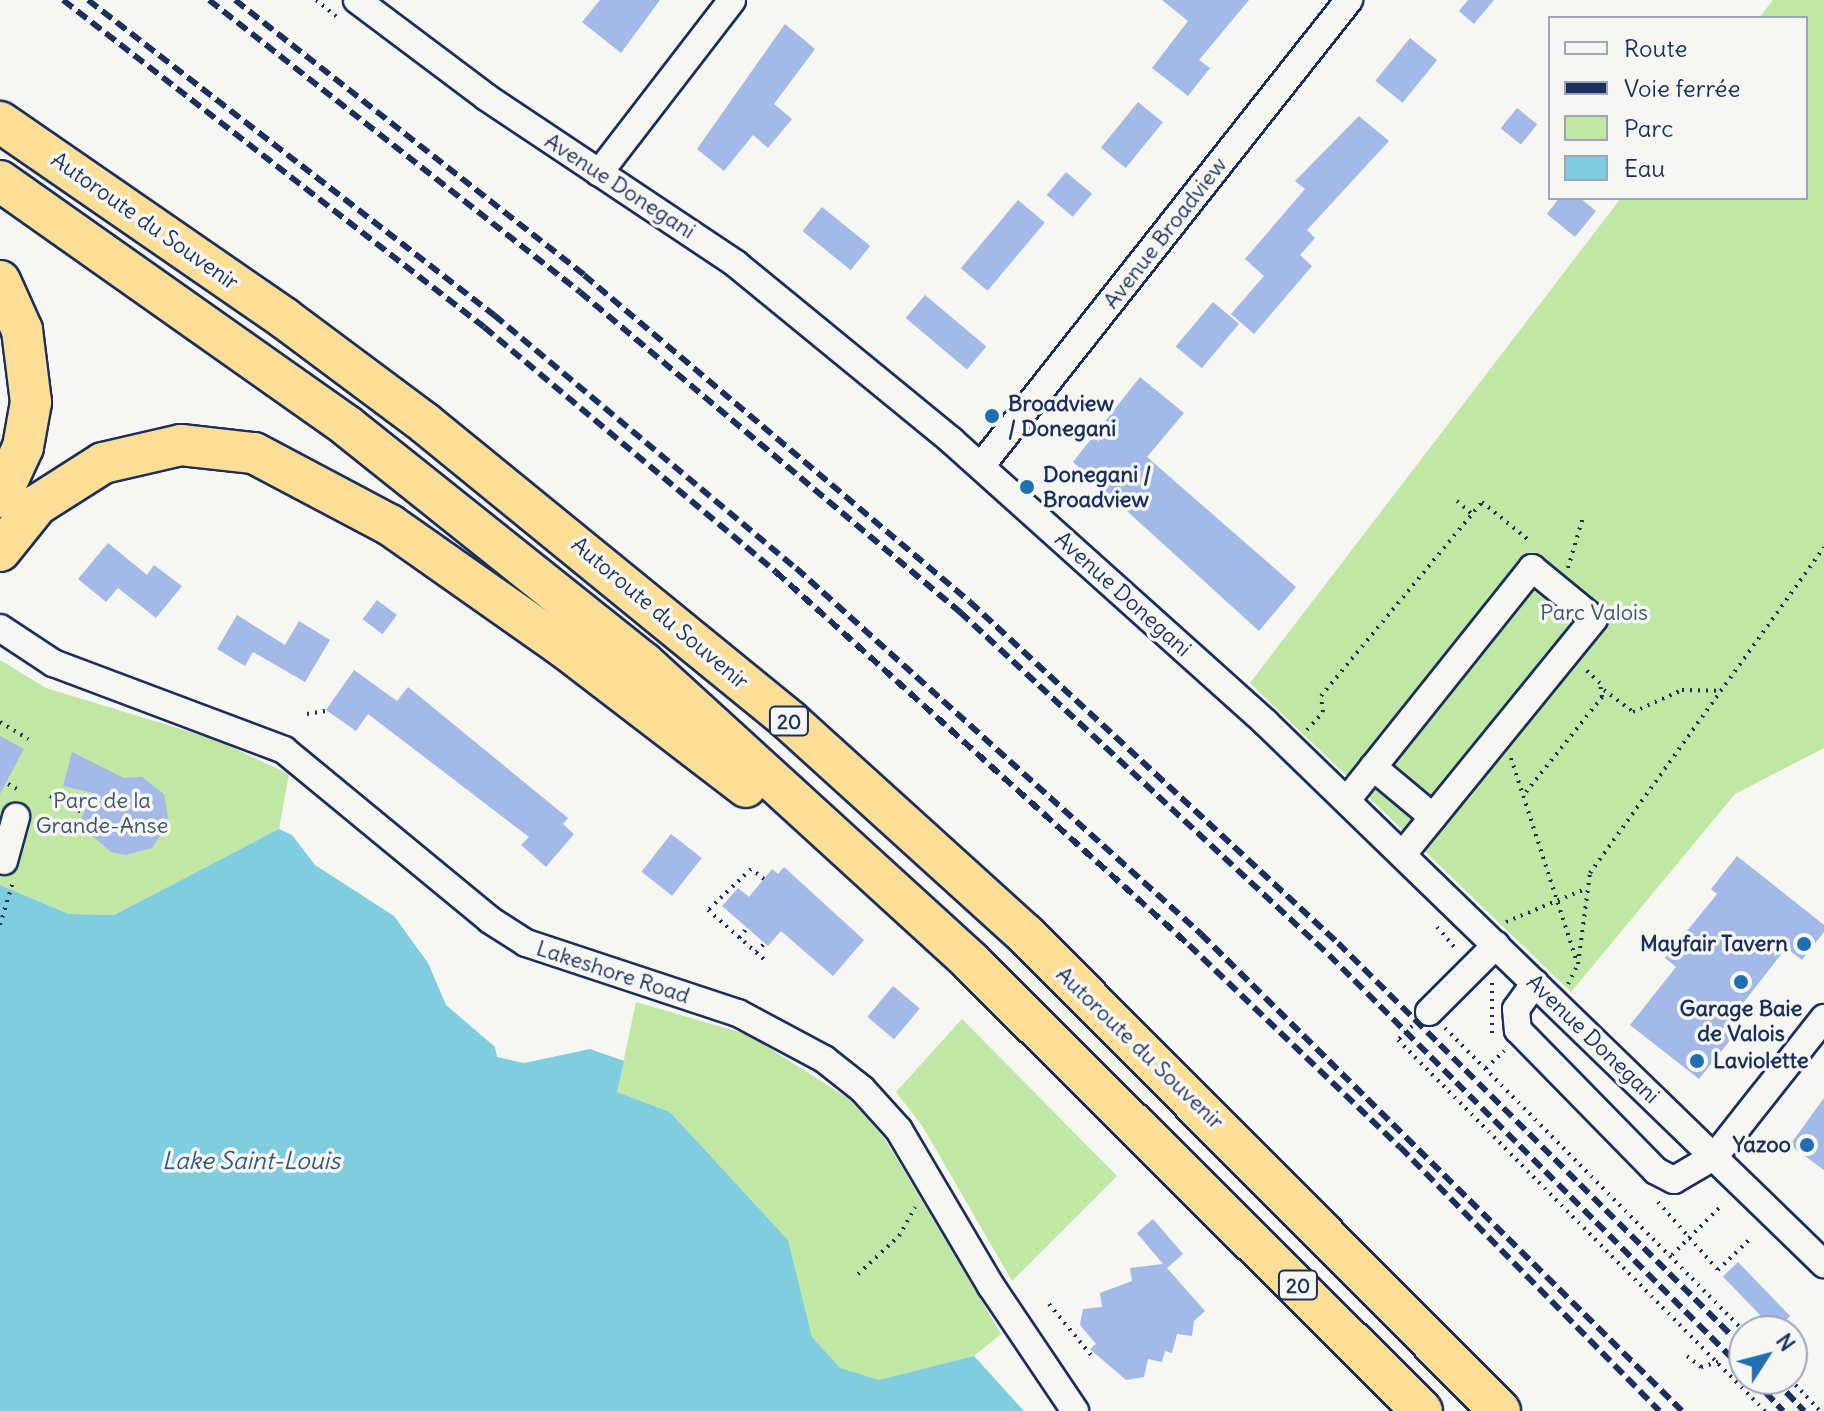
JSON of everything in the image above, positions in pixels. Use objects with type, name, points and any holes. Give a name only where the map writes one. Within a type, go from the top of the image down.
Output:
[{"type":"highway","name":"Autoroute du Souvenir","points":[[0,122],[388,395],[790,721],[1025,934],[1500,1411]]},
{"type":"highway","name":"20","points":[[0,181],[287,381],[523,563],[644,663],[971,962],[1422,1411]]},
{"type":"highway","points":[[0,281],[22,330],[31,402],[23,447],[0,497]]},
{"type":"highway","points":[[0,551],[56,490],[128,454],[204,445],[276,460],[390,525],[517,613],[971,962]]},
{"type":"street","points":[[599,173],[732,0]]},
{"type":"street","name":"Avenue Broadview","points":[[981,466],[1349,0]]},
{"type":"street","name":"Avenue Donegani","points":[[351,11],[754,278],[981,466],[1403,854],[1499,936],[1535,983],[1824,1264]]},
{"type":"street","points":[[1347,800],[1532,568],[1594,619],[1403,854]]},
{"type":"street","name":"Lakeshore Road","points":[[0,628],[53,663],[284,750],[490,920],[526,943],[747,1017],[824,1059],[899,1130],[991,1286],[1075,1411]]},
{"type":"street","points":[[1373,767],[1433,817]]},
{"type":"street","points":[[10,868],[16,817]]},
{"type":"street","points":[[1428,1017],[1499,936]]},
{"type":"street","points":[[1535,983],[1516,1009],[1518,1030],[1656,1171],[1680,1179],[1715,1156],[1824,1018]]},
{"type":"path","points":[[317,0],[351,11]]},
{"type":"path","points":[[1457,501],[1472,514]]},
{"type":"path","points":[[1303,735],[1323,712],[1321,696],[1482,502],[1537,548]]},
{"type":"path","points":[[1574,560],[1583,517]]},
{"type":"path","points":[[1564,989],[1578,964],[1583,890],[1824,547]]},
{"type":"path","points":[[1590,674],[1604,690],[1633,712],[1682,690],[1721,691]]},
{"type":"path","points":[[1526,792],[1604,690]]},
{"type":"path","points":[[307,714],[326,711]]},
{"type":"path","points":[[0,722],[28,739]]},
{"type":"path","points":[[1517,763],[1578,964]]},
{"type":"path","points":[[8,784],[17,789]]},
{"type":"path","points":[[50,796],[84,813]]},
{"type":"path","points":[[0,925],[10,868]]},
{"type":"path","points":[[764,879],[751,869],[710,905],[710,916],[765,960]]},
{"type":"path","points":[[1499,936],[1559,899],[1583,890]]},
{"type":"path","points":[[1432,919],[1467,957]]},
{"type":"path","points":[[739,938],[747,928]]},
{"type":"path","points":[[756,952],[765,943]]},
{"type":"path","points":[[1729,1315],[1486,1068],[1428,1017],[1398,1040],[1765,1411]]},
{"type":"path","points":[[1486,1068],[1499,1055]]},
{"type":"path","points":[[1652,1195],[1718,1270],[1744,1250],[1752,1237]]},
{"type":"path","points":[[858,1274],[907,1228],[914,1198]]},
{"type":"path","points":[[1672,1255],[1721,1206]]},
{"type":"path","points":[[1726,1263],[1731,1269]]},
{"type":"path","points":[[1049,1304],[1091,1355]]},
{"type":"path","points":[[1687,1356],[1701,1367],[1718,1362]]},
{"type":"path","points":[[1805,1395],[1820,1411]]},
{"type":"green space","name":"Parc Valois","points":[[1773,0],[1824,0],[1824,748],[1735,794],[1571,992],[1250,683],[1619,200],[1808,200],[1808,16],[1761,16]]},
{"type":"green space","name":"Parc de la Grande-Anse","points":[[0,660],[46,688],[217,740],[289,774],[279,829],[114,915],[69,914],[0,885]]},
{"type":"green space","points":[[636,1002],[749,1035],[849,1099],[885,1139],[1001,1334],[974,1356],[921,1372],[879,1380],[840,1369],[812,1337],[788,1240],[670,1112],[617,1092]]},
{"type":"green space","points":[[962,1019],[1117,1176],[1012,1281],[923,1127],[896,1092]]},
{"type":"water","name":"Lake Saint-Louis","points":[[279,829],[292,835],[315,865],[394,916],[428,963],[446,1005],[495,1047],[497,1057],[524,1063],[590,1049],[624,1061],[617,1092],[670,1112],[788,1240],[812,1337],[840,1368],[879,1380],[974,1356],[1024,1411],[0,1411],[0,885],[69,914],[114,915]]},
{"type":"building","points":[[600,0],[660,0],[621,53],[582,22]]},
{"type":"building","points":[[1162,0],[1249,0],[1199,60],[1210,68],[1188,96],[1152,68],[1188,21]]},
{"type":"building","points":[[1468,0],[1494,0],[1474,24],[1459,11]]},
{"type":"building","points":[[785,24],[815,49],[774,104],[792,119],[768,148],[753,135],[724,171],[697,149]]},
{"type":"building","points":[[1410,38],[1437,60],[1403,103],[1375,81]]},
{"type":"building","points":[[1138,102],[1163,122],[1126,168],[1101,148]]},
{"type":"building","points":[[1517,108],[1537,124],[1521,145],[1501,128]]},
{"type":"building","points":[[1359,116],[1389,141],[1307,230],[1315,238],[1300,255],[1312,266],[1254,334],[1231,314],[1264,276],[1245,259],[1305,189],[1295,181]]},
{"type":"building","points":[[1066,172],[1092,194],[1073,217],[1047,195]]},
{"type":"building","points":[[1018,200],[1045,222],[988,291],[961,268]]},
{"type":"building","points":[[1558,200],[1582,200],[1596,211],[1575,237],[1547,214]]},
{"type":"building","points":[[822,207],[870,246],[851,270],[802,231]]},
{"type":"building","points":[[925,295],[986,346],[967,369],[906,318]]},
{"type":"building","points":[[1213,302],[1239,324],[1202,368],[1176,346]]},
{"type":"building","points":[[1140,377],[1184,413],[1147,457],[1296,587],[1259,631],[1073,462]]},
{"type":"building","points":[[108,543],[147,575],[154,565],[182,586],[156,618],[118,588],[106,602],[78,579]]},
{"type":"building","points":[[377,600],[397,615],[383,634],[363,619]]},
{"type":"building","points":[[237,615],[285,645],[299,621],[330,640],[305,682],[253,652],[245,666],[217,649]]},
{"type":"building","points":[[354,670],[397,701],[408,687],[568,818],[563,824],[574,834],[546,867],[521,845],[529,837],[368,714],[356,731],[326,710]]},
{"type":"building","points":[[0,736],[24,749],[0,794]]},
{"type":"building","points":[[72,752],[124,778],[142,777],[164,794],[169,823],[152,848],[126,855],[111,852],[79,824],[93,793],[63,786]]},
{"type":"building","points":[[671,834],[702,858],[672,896],[641,872]]},
{"type":"building","points":[[1737,856],[1824,925],[1824,932],[1802,960],[1786,948],[1722,1030],[1732,1038],[1699,1079],[1630,1025],[1676,967],[1665,958],[1717,894],[1711,889]]},
{"type":"building","points":[[784,867],[864,940],[833,976],[781,931],[768,946],[722,906],[738,888],[749,897],[772,869],[778,874]]},
{"type":"building","points":[[893,986],[920,1008],[894,1039],[867,1017]]},
{"type":"building","points":[[1824,1098],[1824,1170],[1790,1145]]},
{"type":"building","points":[[1153,1219],[1183,1254],[1167,1268],[1205,1311],[1194,1321],[1192,1336],[1177,1334],[1172,1353],[1165,1351],[1162,1362],[1148,1359],[1144,1377],[1126,1380],[1090,1349],[1096,1344],[1080,1325],[1083,1309],[1102,1307],[1100,1293],[1132,1281],[1130,1268],[1163,1264],[1137,1233]]},
{"type":"building","points":[[1738,1262],[1789,1315],[1760,1315],[1723,1277]]},
{"type":"railway","points":[[63,0],[484,327],[776,572],[1189,945],[1400,1147],[1659,1411]]},
{"type":"railway","points":[[88,0],[494,315],[796,568],[1201,934],[1682,1411]]},
{"type":"railway","points":[[209,0],[580,292],[960,612],[1329,955],[1728,1354]]},
{"type":"railway","points":[[235,0],[584,275],[970,602],[1338,943],[1728,1332]]},
{"type":"railway","points":[[1768,1395],[1783,1411]]},
{"type":"railway","points":[[1789,1395],[1804,1411]]},
{"type":"place","name":"Broadview / Donegani","points":[[992,416]]},
{"type":"place","name":"Donegani / Broadview","points":[[1027,487]]},
{"type":"place","name":"Mayfair Tavern","points":[[1804,944]]},
{"type":"place","name":"Garage Baie de Valois","points":[[1741,982]]},
{"type":"place","name":"Laviolette","points":[[1697,1061]]},
{"type":"place","name":"Yazoo","points":[[1807,1145]]}]
